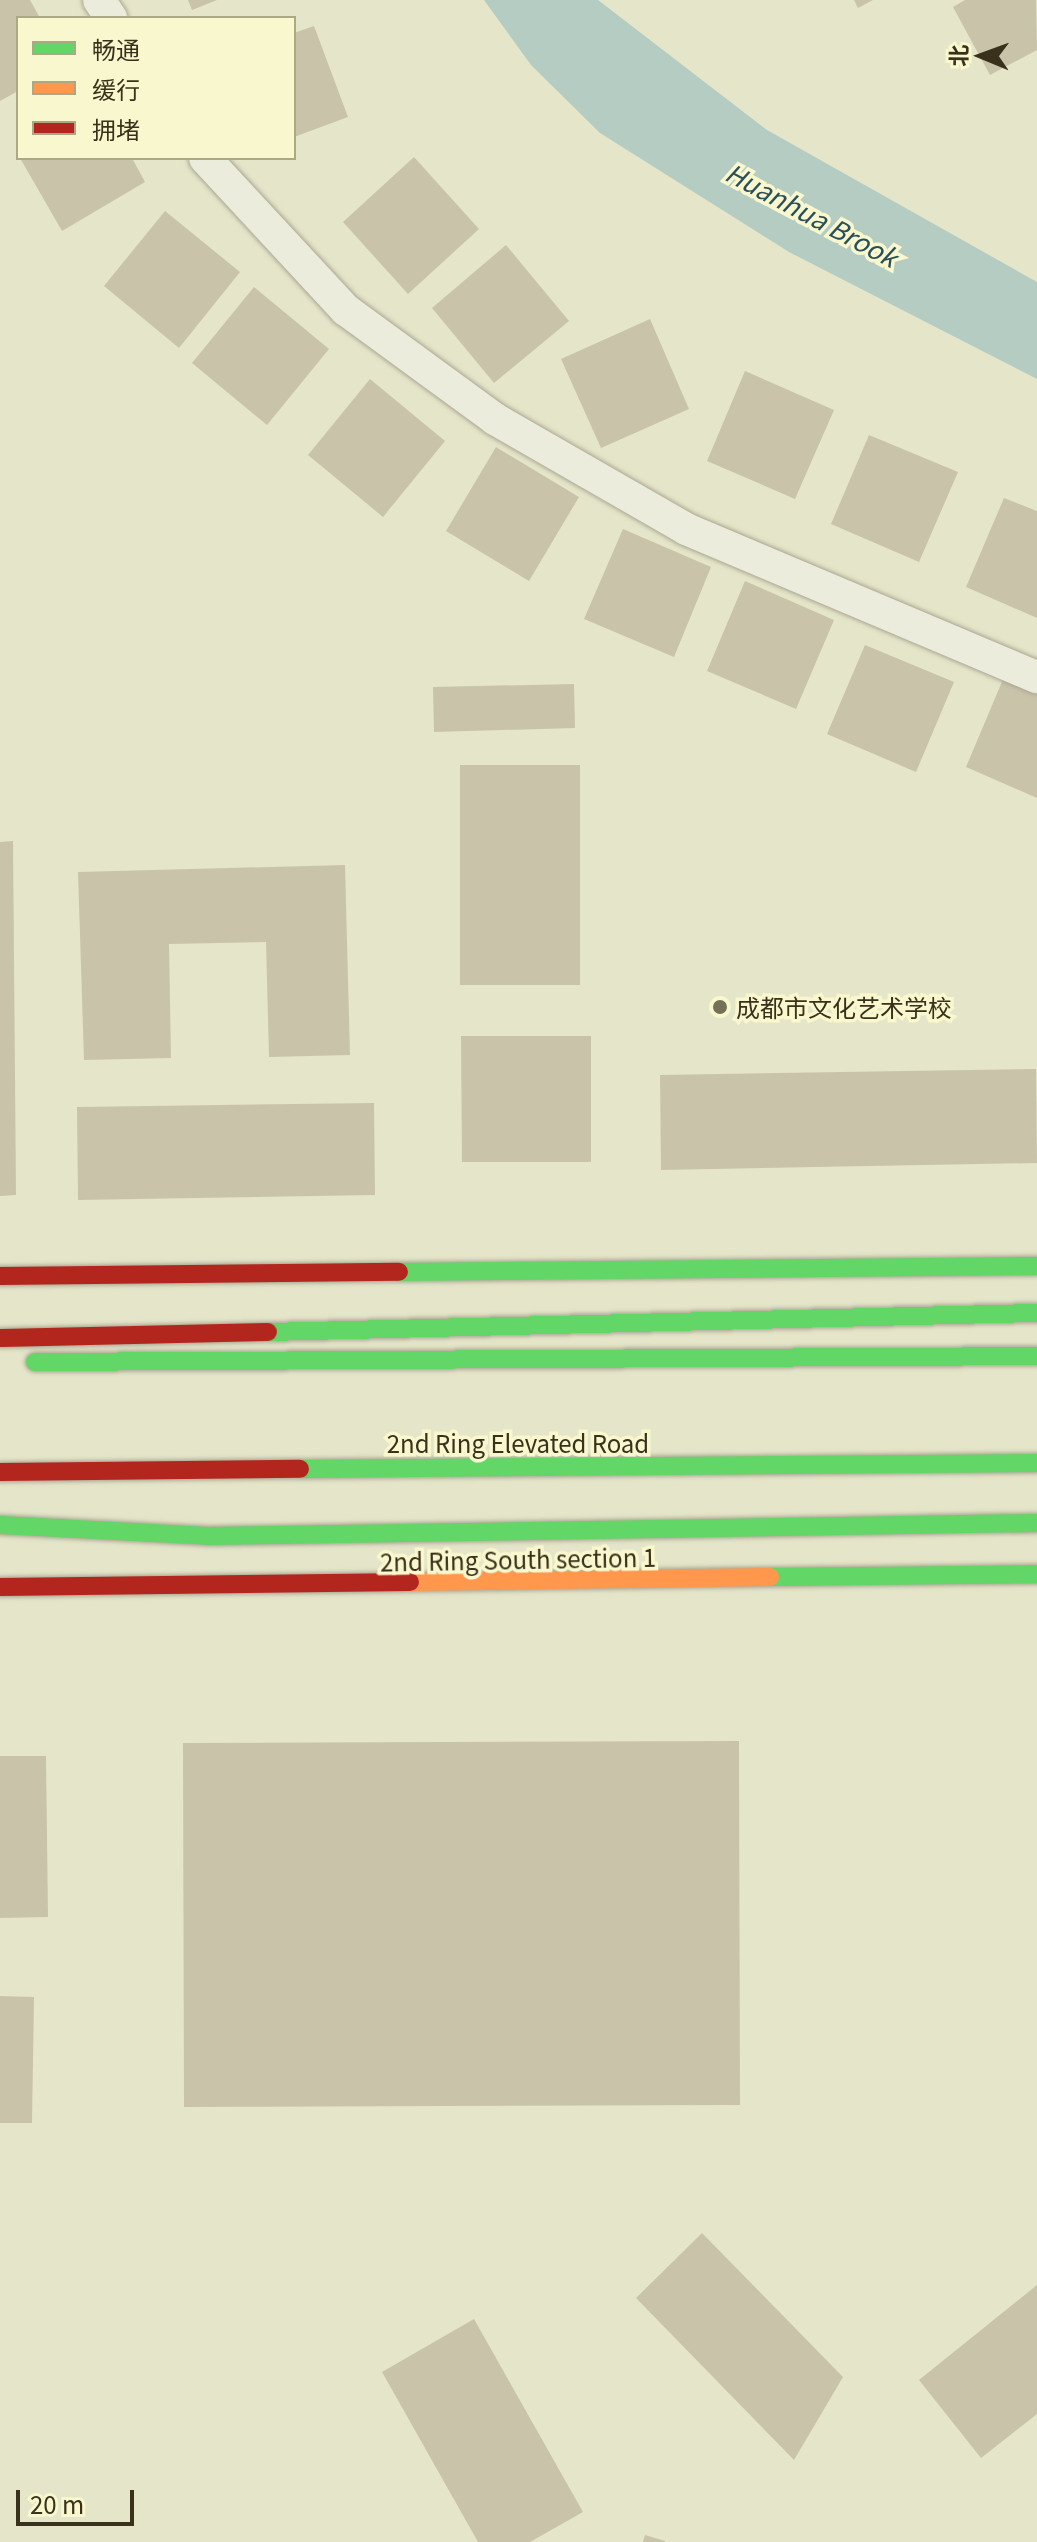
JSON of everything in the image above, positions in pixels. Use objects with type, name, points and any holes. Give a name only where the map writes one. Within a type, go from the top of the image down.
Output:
[{"type":"main road","points":[[0,1276],[1037,1266]]},
{"type":"main road","points":[[0,1338],[1037,1313]]},
{"type":"main road","points":[[16,1362],[1037,1356]]},
{"type":"main road","name":"2nd Ring Elevated Road","points":[[0,1472],[1037,1463]]},
{"type":"main road","points":[[0,1525],[208,1536],[1037,1523]]},
{"type":"main road","name":"2nd Ring South section 1","points":[[0,1587],[1037,1574]]},
{"type":"street","points":[[207,160],[346,310],[495,419],[686,529],[1037,677]]},
{"type":"water","name":"Huanhua Brook","points":[[484,0],[598,0],[767,130],[1037,282],[1037,379],[789,252],[600,133],[531,65]]},
{"type":"building","points":[[0,0],[30,0],[39,16],[16,16],[16,92],[0,101]]},
{"type":"building","points":[[188,0],[217,0],[192,10]]},
{"type":"building","points":[[854,0],[873,0],[858,8]]},
{"type":"building","points":[[965,0],[1036,0],[1037,50],[990,75],[953,7]]},
{"type":"building","points":[[314,26],[348,117],[296,136],[296,32]]},
{"type":"building","points":[[414,157],[479,229],[408,294],[343,222]]},
{"type":"building","points":[[21,160],[133,160],[145,182],[62,231]]},
{"type":"building","points":[[165,211],[240,272],[179,348],[104,286]]},
{"type":"building","points":[[506,245],[569,321],[494,383],[432,308]]},
{"type":"building","points":[[254,287],[329,349],[267,425],[192,363]]},
{"type":"building","points":[[650,319],[689,409],[601,448],[561,359]]},
{"type":"building","points":[[745,371],[834,410],[795,499],[707,461]]},
{"type":"building","points":[[370,379],[445,441],[383,517],[308,455]]},
{"type":"building","points":[[869,435],[958,472],[919,562],[831,524]]},
{"type":"building","points":[[496,447],[579,497],[529,581],[446,531]]},
{"type":"building","points":[[1004,498],[1037,511],[1037,618],[966,587]]},
{"type":"building","points":[[623,529],[711,567],[674,657],[584,619]]},
{"type":"building","points":[[745,581],[834,620],[796,709],[707,671]]},
{"type":"building","points":[[865,645],[954,682],[916,772],[827,734]]},
{"type":"building","points":[[1004,677],[1037,691],[1037,798],[966,767]]},
{"type":"building","points":[[574,684],[575,728],[434,732],[433,687]]},
{"type":"building","points":[[460,765],[580,765],[580,985],[460,985]]},
{"type":"building","points":[[13,841],[16,1195],[0,1196],[0,842]]},
{"type":"building","points":[[345,865],[350,1055],[269,1057],[266,942],[169,944],[171,1058],[84,1060],[78,872]]},
{"type":"building","points":[[461,1036],[591,1036],[591,1162],[462,1162]]},
{"type":"building","points":[[1036,1069],[1037,1163],[661,1170],[660,1075]]},
{"type":"building","points":[[374,1103],[375,1195],[78,1200],[77,1107]]},
{"type":"building","points":[[739,1741],[740,2105],[184,2107],[183,1743]]},
{"type":"building","points":[[0,1756],[46,1756],[48,1917],[0,1918]]},
{"type":"building","points":[[0,1996],[34,1997],[32,2123],[0,2123]]},
{"type":"building","points":[[702,2233],[843,2377],[794,2460],[636,2298]]},
{"type":"building","points":[[1037,2285],[1037,2414],[981,2458],[919,2380]]},
{"type":"building","points":[[474,2319],[583,2512],[530,2542],[478,2542],[382,2372]]},
{"type":"building","points":[[645,2535],[665,2541],[665,2542],[643,2542]]},
{"type":"traffic: fast","points":[[399,1272],[1037,1266]]},
{"type":"traffic: fast","points":[[268,1332],[1037,1313]]},
{"type":"traffic: fast","points":[[35,1362],[1037,1356]]},
{"type":"traffic: fast","points":[[300,1469],[1037,1463]]},
{"type":"traffic: fast","points":[[0,1525],[208,1536],[1037,1523]]},
{"type":"traffic: fast","points":[[770,1577],[1037,1574]]},
{"type":"traffic: slow","points":[[410,1582],[770,1577]]},
{"type":"traffic: jam","points":[[0,1276],[399,1272]]},
{"type":"traffic: jam","points":[[0,1338],[268,1332]]},
{"type":"traffic: jam","points":[[0,1472],[300,1469]]},
{"type":"traffic: jam","points":[[0,1587],[410,1582]]},
{"type":"place","name":"成都市文化艺术学校","points":[[720,1007]]}]
